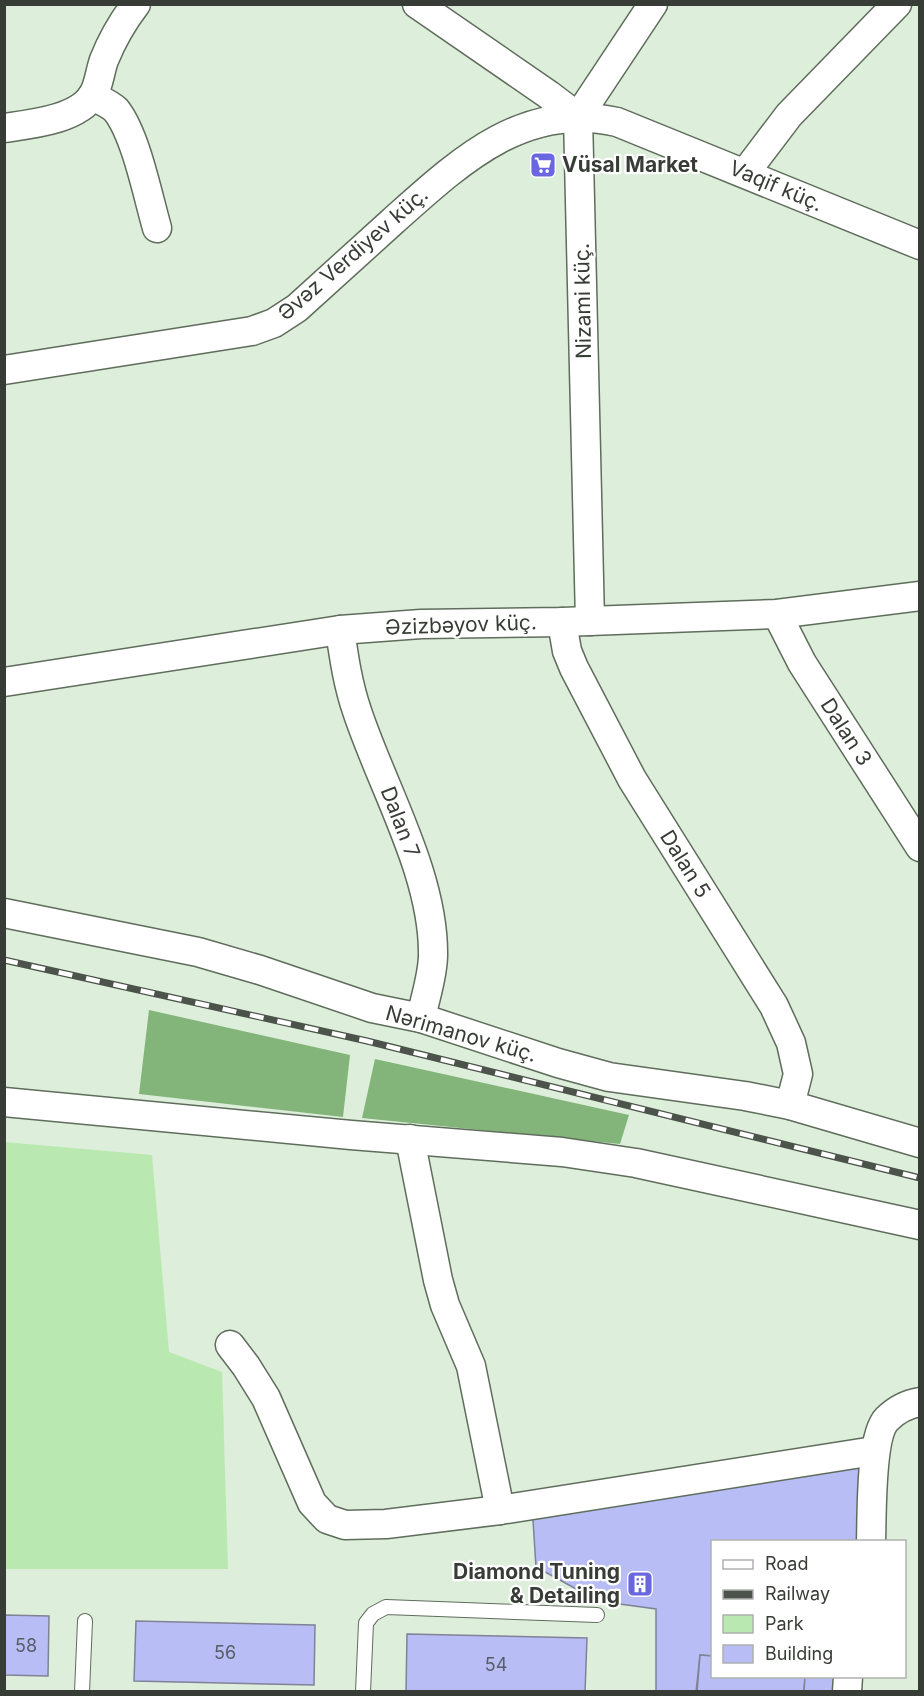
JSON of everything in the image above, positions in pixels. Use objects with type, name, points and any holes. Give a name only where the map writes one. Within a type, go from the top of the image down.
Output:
[{"type":"street","points":[[4,128],[58,118],[77,110],[92,96],[115,38],[136,4]]},
{"type":"street","points":[[417,4],[549,94],[578,117],[653,4]]},
{"type":"street","points":[[745,173],[789,115],[897,4]]},
{"type":"street","points":[[92,96],[114,108],[124,122],[157,228]]},
{"type":"street","name":"Vaqif küç.","points":[[578,117],[616,122],[745,173],[864,224],[915,235]]},
{"type":"street","name":"Əvəz Verdiyev küç.","points":[[4,370],[252,331],[274,322],[297,308],[441,178],[471,155],[494,140],[538,122],[578,117]]},
{"type":"street","name":"Nizami küç.","points":[[578,117],[590,621]]},
{"type":"street","name":"Əzizbəyov küç.","points":[[4,682],[340,630],[421,624],[562,622],[777,614],[920,596]]},
{"type":"street","name":"Dalan 3","points":[[777,614],[802,663],[920,847]]},
{"type":"street","name":"Dalan 5","points":[[562,622],[567,651],[574,668],[632,779],[774,1006],[791,1043],[798,1074],[790,1105]]},
{"type":"street","name":"Dalan 7","points":[[340,630],[346,670],[356,710],[416,864],[431,920],[433,957],[421,1018]]},
{"type":"street","name":"Nərimanov küç.","points":[[4,913],[198,952],[260,970],[372,1008],[421,1018],[558,1063],[609,1077],[746,1096],[790,1105],[920,1143]]},
{"type":"street","points":[[4,1102],[562,1152],[636,1163],[920,1225]]},
{"type":"street","points":[[410,1139],[438,1280],[445,1305],[471,1366],[500,1510]]},
{"type":"street","points":[[230,1346],[266,1398],[312,1503],[327,1520],[345,1525],[386,1524],[500,1510],[874,1451]]},
{"type":"street","points":[[870,1540],[874,1451],[885,1420],[908,1404],[920,1402]]},
{"type":"lane","points":[[363,1692],[366,1623],[373,1614],[386,1607],[597,1615]]},
{"type":"lane","points":[[82,1692],[85,1621]]},
{"type":"green space","points":[[149,1010],[350,1055],[343,1117],[139,1094]]},
{"type":"green space","points":[[375,1059],[629,1115],[620,1144],[362,1118]]},
{"type":"green space","points":[[4,1142],[152,1155],[169,1352],[222,1372],[228,1569],[5,1569]]},
{"type":"building","name":"Diamond Tuning & Detailing","points":[[874,1460],[866,1540],[711,1540],[711,1656],[700,1655],[696,1692],[656,1692],[656,1609],[598,1601],[536,1567],[532,1505]]},
{"type":"building","points":[[4,1615],[49,1616],[48,1676],[4,1675]]},
{"type":"building","points":[[136,1621],[315,1625],[314,1685],[134,1681]]},
{"type":"building","points":[[407,1634],[587,1638],[585,1692],[406,1692]]},
{"type":"building","points":[[700,1655],[711,1656],[711,1678],[805,1678],[804,1692],[697,1692]]},
{"type":"building","points":[[805,1678],[847,1678],[844,1692],[804,1692]]},
{"type":"railway","points":[[4,960],[367,1041],[920,1178]]},
{"type":"place","name":"Vüsal Market","points":[[543,165]]},
{"type":"place","name":"Diamond Tuning & Detailing","points":[[640,1584]]}]
